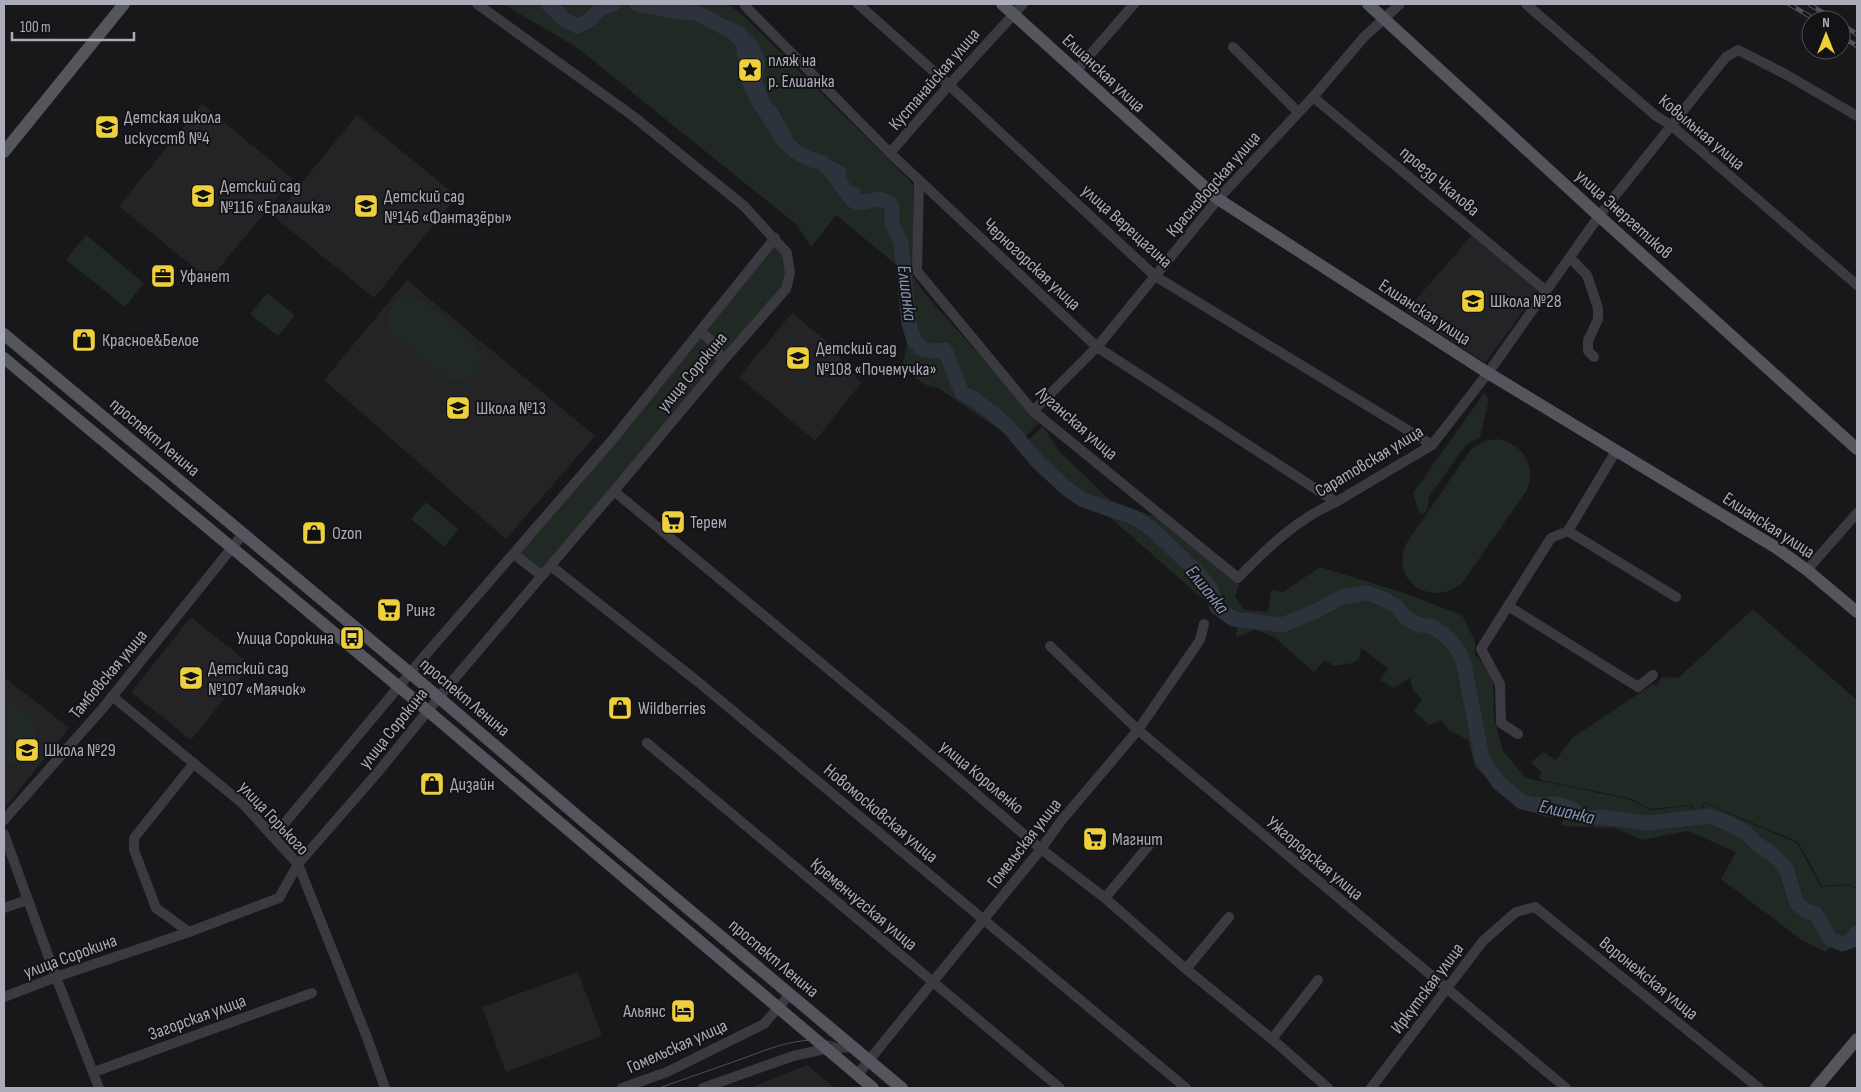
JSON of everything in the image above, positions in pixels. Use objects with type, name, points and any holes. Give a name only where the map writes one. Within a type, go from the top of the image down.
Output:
[{"type":"main road","points":[[4,152],[124,4]]},
{"type":"main road","name":"Елшанская улица","points":[[1002,4],[1218,199],[1488,373],[1775,547],[1807,570],[1857,612]]},
{"type":"main road","name":"улица Энергетиков","points":[[1368,4],[1857,449]]},
{"type":"main road","name":"проспект Ленина","points":[[4,334],[440,697],[582,820],[902,1088]]},
{"type":"main road","name":"проспект Ленина","points":[[4,358],[428,711],[873,1088]]},
{"type":"main road","points":[[1816,1088],[1857,1039]]},
{"type":"street","points":[[477,4],[633,116],[744,206],[775,238]]},
{"type":"street","name":"Черногорская улица","points":[[744,4],[890,153],[1096,347],[1336,502]]},
{"type":"street","name":"улица Верещагина","points":[[858,4],[949,85],[1155,276],[1432,445]]},
{"type":"street","name":"Кустанайская улица","points":[[890,153],[1023,4]]},
{"type":"street","points":[[1076,71],[1134,4]]},
{"type":"street","name":"Красноводская улица","points":[[1033,411],[1096,347],[1218,199],[1313,97],[1364,37],[1386,19],[1400,4]]},
{"type":"street","name":"Ковыльная улица","points":[[1526,4],[1656,116],[1671,125],[1857,285]]},
{"type":"street","points":[[1233,48],[1298,112]]},
{"type":"street","name":"Саратовская улица","points":[[1238,578],[1276,540],[1320,509],[1336,502],[1432,445],[1488,373],[1599,216],[1726,58],[1738,50],[1788,75],[1857,116]]},
{"type":"street","name":"проезд Чкалова","points":[[1313,97],[1545,290]]},
{"type":"street","name":"Луганская улица","points":[[919,180],[917,271],[1033,411],[1238,578]]},
{"type":"street","name":"улица Сорокина","points":[[4,997],[56,977],[189,932],[279,898],[298,864],[378,772],[722,362],[786,289],[790,273],[787,253],[775,238],[614,439],[410,673],[273,837]]},
{"type":"street","points":[[1570,258],[1586,275],[1598,308],[1598,319],[1588,341],[1588,351],[1594,357]]},
{"type":"street","points":[[701,332],[714,343],[722,362]]},
{"type":"street","points":[[56,401],[69,388]]},
{"type":"street","points":[[1518,734],[1501,723],[1500,684],[1481,649],[1551,538],[1568,531],[1616,451]]},
{"type":"street","name":"улица Короленко","points":[[614,491],[1042,849],[1106,898],[1186,969],[1272,1039],[1328,1088]]},
{"type":"street","points":[[185,510],[198,496]]},
{"type":"street","points":[[1807,570],[1857,513]]},
{"type":"street","points":[[1568,531],[1676,597]]},
{"type":"street","name":"Тамбовская улица","points":[[4,820],[112,696],[243,534]]},
{"type":"street","points":[[514,554],[542,576]]},
{"type":"street","name":"Новомосковская улица","points":[[551,566],[697,681],[1186,1088]]},
{"type":"street","points":[[294,600],[306,586]]},
{"type":"street","points":[[1508,606],[1638,687],[1653,675]]},
{"type":"street","name":"Гомельская улица","points":[[857,1074],[1042,849],[1061,821],[1138,730],[1200,640],[1204,624]]},
{"type":"street","name":"Ужгородская улица","points":[[1050,646],[1138,730],[1446,990],[1566,1088]]},
{"type":"street","name":"улица Горького","points":[[112,696],[244,804],[298,864],[368,1040],[385,1088]]},
{"type":"street","name":"Кременчугская улица","points":[[647,742],[1060,1088]]},
{"type":"street","points":[[189,932],[156,908],[134,850],[134,838],[194,763]]},
{"type":"street","points":[[571,832],[582,820]]},
{"type":"street","points":[[4,834],[27,900],[99,1088]]},
{"type":"street","points":[[1106,898],[1150,844]]},
{"type":"street","points":[[4,908],[27,900]]},
{"type":"street","name":"Воронежская улица","points":[[1516,912],[1535,907],[1758,1088]]},
{"type":"street","name":"Иркутская улица","points":[[1370,1088],[1483,942],[1516,912]]},
{"type":"street","points":[[1186,969],[1229,917]]},
{"type":"street","points":[[1272,1039],[1318,980]]},
{"type":"street","name":"Загорская улица","points":[[94,1072],[312,993]]},
{"type":"street","name":"Гомельская улица","points":[[622,1088],[667,1072],[764,1024],[790,994]]},
{"type":"street","points":[[703,1088],[793,1056],[825,1049],[854,1047]]},
{"type":"shaded area","points":[[503,4],[727,4],[743,15],[913,184],[913,277],[932,302],[1040,422],[1019,443],[938,388],[928,386],[902,369],[908,339],[905,272],[836,215],[811,247],[797,225],[576,47]]},
{"type":"shaded area","points":[[728,21],[740,25],[759,44],[765,60],[763,81],[769,100],[777,108],[794,140],[818,160],[830,160],[843,166],[846,170],[847,180],[853,187],[857,187],[860,190],[862,201],[849,196],[839,186],[837,177],[825,168],[816,166],[788,144],[780,130],[776,129],[764,116],[766,106],[758,100],[753,88],[756,73],[744,41],[731,37],[721,25]]},
{"type":"shaded area","name":"Детский сад №116 «Ералашка»","points":[[202,104],[293,179],[209,280],[119,206]]},
{"type":"shaded area","name":"Детский сад №146 «Фантазёры»","points":[[357,115],[457,196],[374,298],[274,217]]},
{"type":"shaded area","name":"Школа №28","points":[[1473,234],[1538,291],[1485,363],[1406,311]]},
{"type":"shaded area","points":[[86,235],[144,283],[125,307],[66,260]]},
{"type":"shaded area","points":[[775,238],[787,253],[786,289],[542,576],[514,554]]},
{"type":"shaded area","name":"Школа №13","points":[[407,280],[595,436],[506,539],[324,380]]},
{"type":"shaded area","points":[[267,293],[295,315],[278,336],[250,314]]},
{"type":"shaded area","points":[[409,296],[422,300],[476,345],[480,360],[478,367],[469,377],[456,381],[448,379],[393,334],[388,322],[389,310],[397,301]]},
{"type":"shaded area","name":"Детский сад №108 «Почемучка»","points":[[792,313],[824,339],[861,383],[815,441],[739,377]]},
{"type":"shaded area","points":[[1484,393],[1489,399],[1480,437],[1467,444],[1460,453],[1429,497],[1427,510],[1422,514],[1418,510],[1413,493]]},
{"type":"shaded area","points":[[1043,426],[1059,451],[1110,500],[1155,517],[1239,584],[1235,596],[1245,610],[1268,612],[1271,590],[1283,592],[1320,567],[1398,591],[1462,615],[1475,641],[1475,655],[1485,666],[1493,683],[1494,718],[1503,751],[1526,778],[1628,799],[1651,810],[1690,806],[1701,817],[1704,803],[1797,843],[1821,887],[1850,885],[1857,890],[1857,941],[1843,938],[1825,952],[1802,940],[1721,879],[1736,852],[1688,831],[1642,840],[1615,828],[1561,826],[1564,818],[1544,817],[1516,804],[1475,767],[1468,740],[1448,730],[1441,720],[1429,725],[1414,711],[1422,699],[1413,690],[1410,678],[1394,688],[1380,680],[1388,669],[1361,648],[1359,659],[1353,663],[1334,666],[1325,660],[1314,672],[1274,637],[1255,630],[1236,637],[1238,620],[1230,614],[1221,615],[1088,498],[1038,467],[1025,452],[1028,449],[1024,444]]},
{"type":"shaded area","points":[[1497,439],[1514,445],[1525,457],[1530,472],[1527,490],[1463,582],[1451,590],[1439,593],[1427,592],[1409,580],[1404,570],[1402,558],[1406,544],[1471,449],[1485,441]]},
{"type":"shaded area","points":[[426,502],[458,529],[444,547],[411,519]]},
{"type":"shaded area","points":[[1753,609],[1857,700],[1857,889],[1850,884],[1822,886],[1798,842],[1703,802],[1700,816],[1691,805],[1651,809],[1629,798],[1544,781],[1539,778],[1541,772],[1531,762],[1543,752],[1556,760],[1572,738],[1653,684],[1656,686],[1662,677],[1678,678]]},
{"type":"shaded area","name":"Детский сад №107 «Маячок»","points":[[191,617],[251,665],[191,740],[131,692]]},
{"type":"shaded area","name":"Школа №29","points":[[4,677],[69,728],[4,809]]},
{"type":"shaded area","points":[[4,697],[27,716],[36,736],[32,751],[27,757],[13,765],[4,766]]},
{"type":"shaded area","points":[[578,972],[602,1036],[506,1072],[482,1007]]},
{"type":"shaded area","points":[[807,1065],[835,1088],[750,1088]]},
{"type":"waterway","name":"Елшанка","points":[[548,4],[565,20],[577,26],[588,21],[602,8],[613,4]]},
{"type":"waterway","name":"Елшанка","points":[[637,4],[697,13],[733,32],[743,43],[748,79],[758,100],[785,142],[795,151],[809,159],[823,163],[852,200],[859,203],[879,199],[890,203],[892,208],[892,224],[901,242],[909,324],[914,340],[922,349],[945,350],[962,393],[971,397],[1001,420],[1037,461],[1066,488],[1083,500],[1133,517],[1151,528],[1210,587],[1217,607],[1233,619],[1282,625],[1314,612],[1342,597],[1367,593],[1382,598],[1396,606],[1406,618],[1419,625],[1431,626],[1445,635],[1458,650],[1464,664],[1482,759],[1499,783],[1522,802],[1535,805],[1556,804],[1569,808],[1586,818],[1602,817],[1647,823],[1709,816],[1728,823],[1745,832],[1786,868],[1797,904],[1806,911],[1816,914],[1829,938],[1842,944],[1851,941],[1857,933]]},
{"type":"tram line","points":[[4,342],[436,702],[892,1088]]},
{"type":"tram line","points":[[659,1088],[783,1045],[809,1040],[835,1043]]},
{"type":"railway","points":[[1789,4],[1801,11]]},
{"type":"railway","points":[[1809,4],[1819,10]]},
{"type":"railway","points":[[1851,30],[1857,34]]},
{"type":"railway","points":[[1851,42],[1857,46]]},
{"type":"place","name":"пляж на р. Елшанка","points":[[750,70]]},
{"type":"place","name":"Детская школа искусств №4","points":[[107,127]]},
{"type":"place","name":"Детский сад №116 «Ералашка»","points":[[203,196]]},
{"type":"place","name":"Детский сад №146 «Фантазёры»","points":[[366,206]]},
{"type":"place","name":"Уфанет","points":[[163,276]]},
{"type":"place","name":"Школа №28","points":[[1473,301]]},
{"type":"place","name":"Красное&Белое","points":[[84,340]]},
{"type":"place","name":"Детский сад №108 «Почемучка»","points":[[798,358]]},
{"type":"place","name":"Школа №13","points":[[458,408]]},
{"type":"place","name":"Терем","points":[[673,522]]},
{"type":"place","name":"Ozon","points":[[314,533]]},
{"type":"place","name":"Ринг","points":[[389,610]]},
{"type":"place","name":"Улица Сорокина","points":[[352,638]]},
{"type":"place","name":"Детский сад №107 «Маячок»","points":[[191,678]]},
{"type":"place","name":"Wildberries","points":[[620,708]]},
{"type":"place","name":"Школа №29","points":[[27,750]]},
{"type":"place","name":"Дизайн","points":[[432,784]]},
{"type":"place","name":"Магнит","points":[[1095,839]]},
{"type":"place","name":"Альянс","points":[[683,1011]]}]
